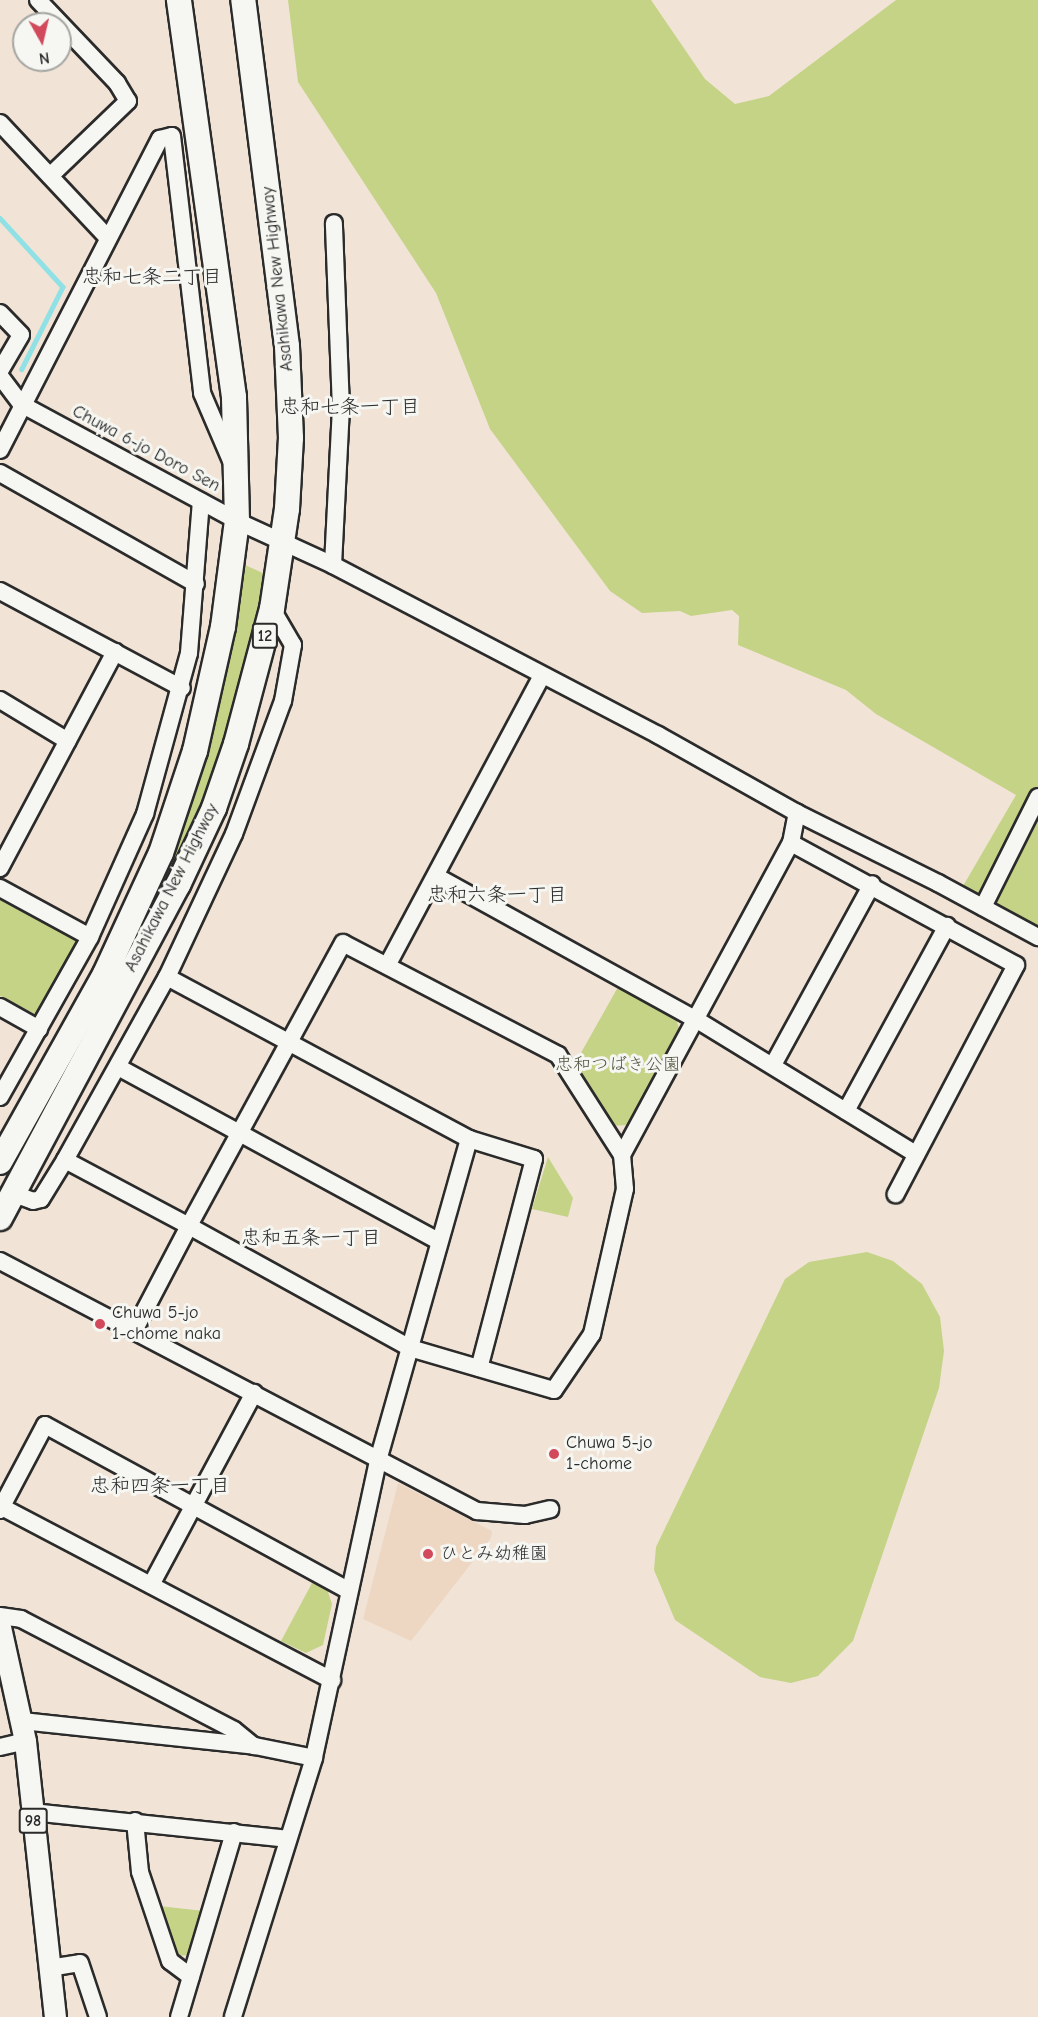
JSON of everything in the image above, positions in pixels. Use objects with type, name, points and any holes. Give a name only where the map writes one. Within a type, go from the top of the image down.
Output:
[{"type":"highway","name":"Asahikawa New Highway","points":[[0,1162],[105,974],[161,853],[195,751],[223,627],[237,521],[234,397],[180,0]]},
{"type":"highway","name":"Asahikawa New Highway","points":[[0,1218],[178,885],[214,808],[236,744],[272,609],[285,543],[291,438],[287,346],[243,0]]},
{"type":"main road","name":"98","points":[[0,1627],[23,1731],[55,2017]]},
{"type":"street","points":[[38,0],[117,83],[128,101],[50,176]]},
{"type":"street","points":[[0,123],[108,238]]},
{"type":"street","points":[[0,450],[21,404],[160,139],[172,136],[202,393],[236,472]]},
{"type":"street","points":[[333,565],[341,410],[334,223]]},
{"type":"street","points":[[0,313],[21,334],[0,371]]},
{"type":"street","name":"Chuwa 6-jo Doro Sen","points":[[0,376],[21,404],[237,521],[333,565],[797,813],[1038,937]]},
{"type":"street","points":[[0,473],[196,584]]},
{"type":"street","points":[[0,1097],[90,937],[145,814],[182,688],[196,584],[201,501]]},
{"type":"street","points":[[0,591],[182,688]]},
{"type":"street","points":[[14,1194],[33,1201],[41,1199],[65,1160],[166,977],[234,834],[283,701],[293,645],[272,609]]},
{"type":"street","points":[[0,868],[114,652]]},
{"type":"street","points":[[388,964],[542,676]]},
{"type":"street","points":[[0,700],[68,741]]},
{"type":"street","points":[[983,907],[1038,797]]},
{"type":"street","points":[[622,1155],[791,843],[797,813]]},
{"type":"street","points":[[791,843],[872,884],[1016,965],[896,1194]]},
{"type":"street","points":[[436,876],[697,1020],[916,1154]]},
{"type":"street","points":[[773,1065],[872,884]]},
{"type":"street","points":[[0,888],[90,937]]},
{"type":"street","points":[[846,1110],[947,926]]},
{"type":"street","points":[[65,1160],[189,1226],[410,1348],[554,1390],[592,1334],[625,1189],[622,1155],[558,1055],[388,964],[343,943],[189,1226],[135,1329]]},
{"type":"street","points":[[166,977],[290,1041],[469,1139],[534,1159],[479,1368]]},
{"type":"street","points":[[0,1008],[39,1029]]},
{"type":"street","points":[[118,1067],[439,1241]]},
{"type":"street","points":[[233,2017],[314,1758],[378,1461],[469,1139]]},
{"type":"street","points":[[0,1261],[135,1329],[378,1461],[477,1511],[525,1515],[550,1509]]},
{"type":"street","points":[[151,1585],[254,1393]]},
{"type":"street","points":[[332,1680],[1,1509],[45,1425],[349,1592]]},
{"type":"street","points":[[0,1616],[21,1619],[234,1730],[255,1746]]},
{"type":"street","points":[[0,1747],[23,1731],[255,1746],[314,1758]]},
{"type":"street","points":[[32,1812],[135,1821],[287,1839]]},
{"type":"street","points":[[135,1821],[140,1872],[170,1961],[191,1977]]},
{"type":"street","points":[[179,2017],[234,1832]]},
{"type":"street","points":[[49,1968],[80,1963],[98,2017]]},
{"type":"shaded area","name":"ひとみ幼稚園","points":[[398,1483],[492,1531],[491,1538],[411,1641],[363,1619]]},
{"type":"green space","points":[[288,0],[651,0],[705,79],[735,104],[769,96],[896,0],[1038,0],[1038,926],[963,886],[1016,795],[876,714],[846,690],[738,645],[739,616],[732,610],[691,616],[680,611],[642,613],[610,591],[490,429],[436,293],[298,82]]},
{"type":"green space","points":[[245,565],[267,575],[249,668],[200,824],[119,977],[114,974],[203,757],[236,625]]},
{"type":"green space","points":[[0,894],[81,939],[39,1016],[0,996]]},
{"type":"green space","name":"忠和つばき公園","points":[[618,987],[676,1019],[680,1031],[629,1125],[609,1126],[573,1067]]},
{"type":"green space","points":[[548,1157],[573,1198],[568,1217],[532,1209]]},
{"type":"green space","points":[[867,1252],[893,1261],[922,1284],[940,1317],[944,1351],[939,1388],[853,1641],[818,1676],[791,1683],[760,1677],[675,1620],[654,1570],[656,1547],[785,1279],[809,1262]]},
{"type":"green space","points":[[312,1583],[327,1589],[332,1604],[323,1645],[306,1653],[281,1641]]},
{"type":"green space","points":[[159,1906],[204,1911],[191,1955],[176,1956]]},
{"type":"waterway","points":[[0,218],[63,287],[22,369]]},
{"type":"place","name":"Chuwa 5-jo 1-chome naka","points":[[100,1324]]},
{"type":"place","name":"Chuwa 5-jo 1-chome","points":[[554,1454]]},
{"type":"place","name":"ひとみ幼稚園","points":[[428,1554]]},
{"type":"district","name":"忠和七条二丁目","points":[[152,276]]},
{"type":"district","name":"忠和七条一丁目","points":[[350,406]]},
{"type":"district","name":"忠和六条一丁目","points":[[497,894]]},
{"type":"district","name":"忠和五条一丁目","points":[[311,1237]]},
{"type":"district","name":"忠和四条一丁目","points":[[160,1485]]}]
